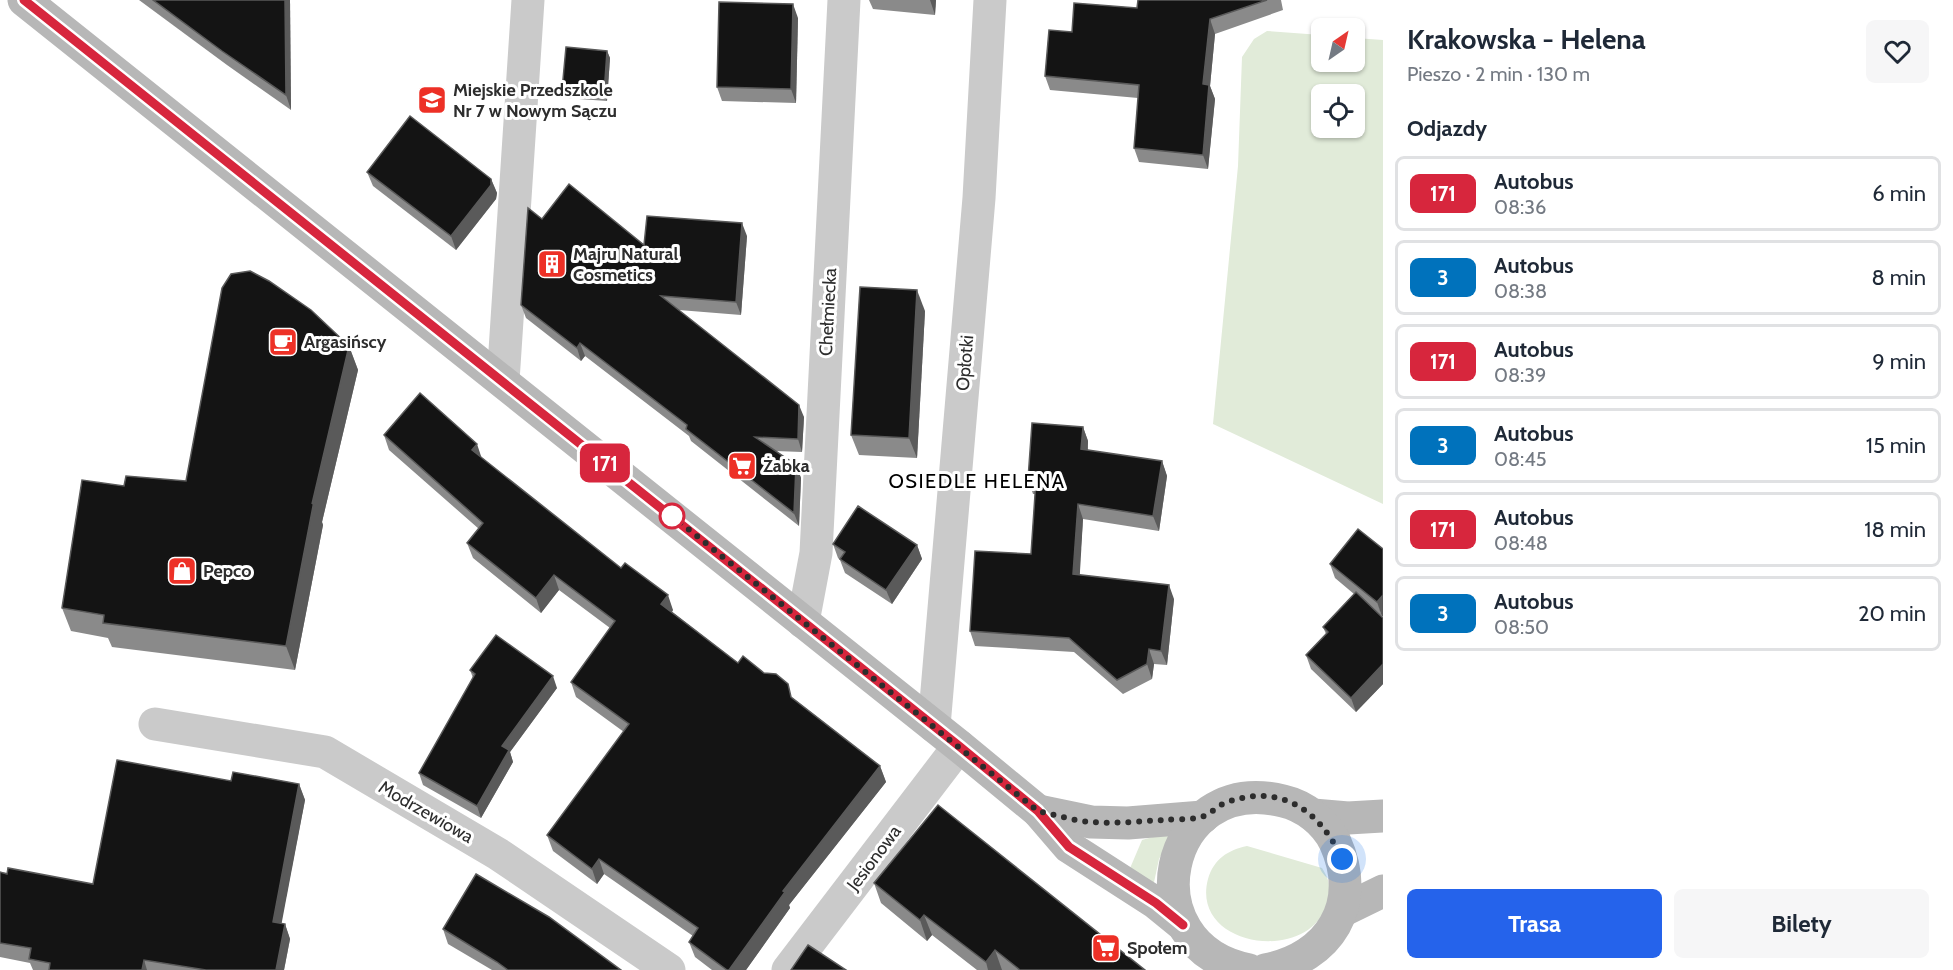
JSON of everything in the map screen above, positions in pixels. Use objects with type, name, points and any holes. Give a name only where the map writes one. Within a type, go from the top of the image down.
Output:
[{"type":"main road","points":[[24,0],[947,736],[1038,811],[1069,847],[1156,903],[1194,946],[1217,959],[1249,970]]},
{"type":"main road","points":[[1194,946],[1174,903],[1172,879],[1176,856],[1187,835],[1203,817],[1223,804],[1246,797],[1269,797],[1293,803],[1313,815],[1331,835],[1342,859],[1346,885],[1341,911],[1311,963],[1265,970]]},
{"type":"main road","points":[[1038,811],[1091,822],[1128,823],[1203,817]]},
{"type":"main road","points":[[1313,815],[1348,818],[1383,816]]},
{"type":"main road","points":[[1341,911],[1383,891]]},
{"type":"street","points":[[502,381],[528,0]]},
{"type":"street","name":"Chełmiecka","points":[[803,622],[816,553],[844,0]]},
{"type":"street","name":"Opłotki","points":[[947,736],[990,0]]},
{"type":"street","name":"Modrzewiowa","points":[[155,724],[324,752],[498,854],[669,970]]},
{"type":"street","name":"Jesionowa","points":[[788,970],[947,736]]},
{"type":"green space","points":[[1267,31],[1311,34],[1311,72],[1365,72],[1365,39],[1383,40],[1383,504],[1213,424],[1238,166],[1242,57],[1254,39]]},
{"type":"green space","points":[[1174,831],[1159,859],[1153,887],[1128,873],[1142,840]]},
{"type":"green space","points":[[1247,846],[1322,868],[1329,882],[1329,896],[1315,924],[1297,936],[1276,941],[1253,940],[1232,933],[1216,920],[1207,902],[1208,879],[1214,866],[1223,856]]},
{"type":"building","points":[[153,0],[285,0],[286,95],[222,51]]},
{"type":"building","points":[[1138,0],[1267,0],[1210,19],[1203,84],[1209,85],[1203,155],[1134,148],[1139,85],[1045,76],[1049,30],[1072,32],[1074,3],[1137,8]]},
{"type":"building","points":[[719,2],[793,4],[791,89],[717,87]]},
{"type":"building","points":[[566,47],[607,51],[604,94],[562,90]]},
{"type":"building","points":[[410,116],[491,179],[491,185],[451,236],[367,172]]},
{"type":"building","points":[[569,184],[644,245],[647,216],[742,223],[736,302],[661,296],[799,405],[798,439],[755,437],[796,465],[794,513],[686,429],[687,425],[580,343],[577,348],[521,305],[528,208],[542,219]]},
{"type":"building","points":[[250,271],[269,281],[311,310],[349,346],[312,504],[314,501],[286,646],[103,623],[104,615],[62,608],[82,480],[124,486],[126,476],[186,481],[222,288],[231,274]]},
{"type":"building","points":[[860,287],[917,290],[909,438],[851,435]]},
{"type":"building","points":[[420,393],[477,444],[472,450],[621,568],[625,563],[668,595],[661,604],[738,663],[743,656],[764,673],[776,674],[788,684],[791,697],[880,766],[783,891],[785,892],[729,970],[689,942],[698,928],[599,859],[592,869],[547,835],[629,724],[571,682],[615,621],[554,575],[536,598],[467,543],[483,523],[384,435]]},
{"type":"building","points":[[1032,423],[1083,427],[1081,449],[1162,461],[1153,516],[1078,504],[1073,574],[1169,585],[1161,651],[1149,649],[1147,664],[1117,680],[1069,638],[970,631],[975,551],[1031,554],[1036,480],[1028,479]]},
{"type":"building","points":[[858,506],[917,545],[886,590],[840,559],[845,552],[833,544]]},
{"type":"building","points":[[1358,529],[1383,549],[1383,595],[1377,602],[1330,564]]},
{"type":"building","points":[[1356,592],[1383,618],[1383,664],[1351,698],[1306,655],[1328,632],[1323,627]]},
{"type":"building","points":[[496,635],[553,676],[502,746],[509,750],[477,806],[419,773],[475,674],[470,670]]},
{"type":"building","points":[[117,760],[231,781],[233,772],[299,784],[273,922],[285,924],[276,970],[206,970],[144,960],[142,970],[49,970],[50,963],[29,959],[31,948],[0,943],[0,872],[7,874],[8,868],[93,884]]},
{"type":"building","points":[[938,805],[1145,970],[1020,970],[995,950],[986,962],[924,915],[920,920],[874,883]]},
{"type":"building","points":[[476,874],[549,917],[621,970],[508,970],[443,929]]},
{"type":"building","points":[[808,945],[846,970],[791,970]]},
{"type":"bus line","name":"171","points":[[24,0],[959,746],[1038,811],[1069,847],[1156,903],[1183,925]]},
{"type":"place","name":"Miejskie Przedszkole Nr 7 w Nowym Sączu","points":[[432,100]]},
{"type":"place","name":"Majru Natural Cosmetics","points":[[552,264]]},
{"type":"place","name":"Argasińscy","points":[[283,342]]},
{"type":"place","name":"Żabka","points":[[742,466]]},
{"type":"place","name":"Pepco","points":[[182,571]]},
{"type":"place","name":"Społem","points":[[1106,948]]},
{"type":"district","name":"OSIEDLE HELENA","points":[[977,481]]},
{"type":"route","points":[[672,516],[1038,811],[1091,822],[1128,823],[1203,817],[1223,804],[1246,797],[1269,797],[1293,803],[1313,815],[1331,835],[1342,859]]}]
